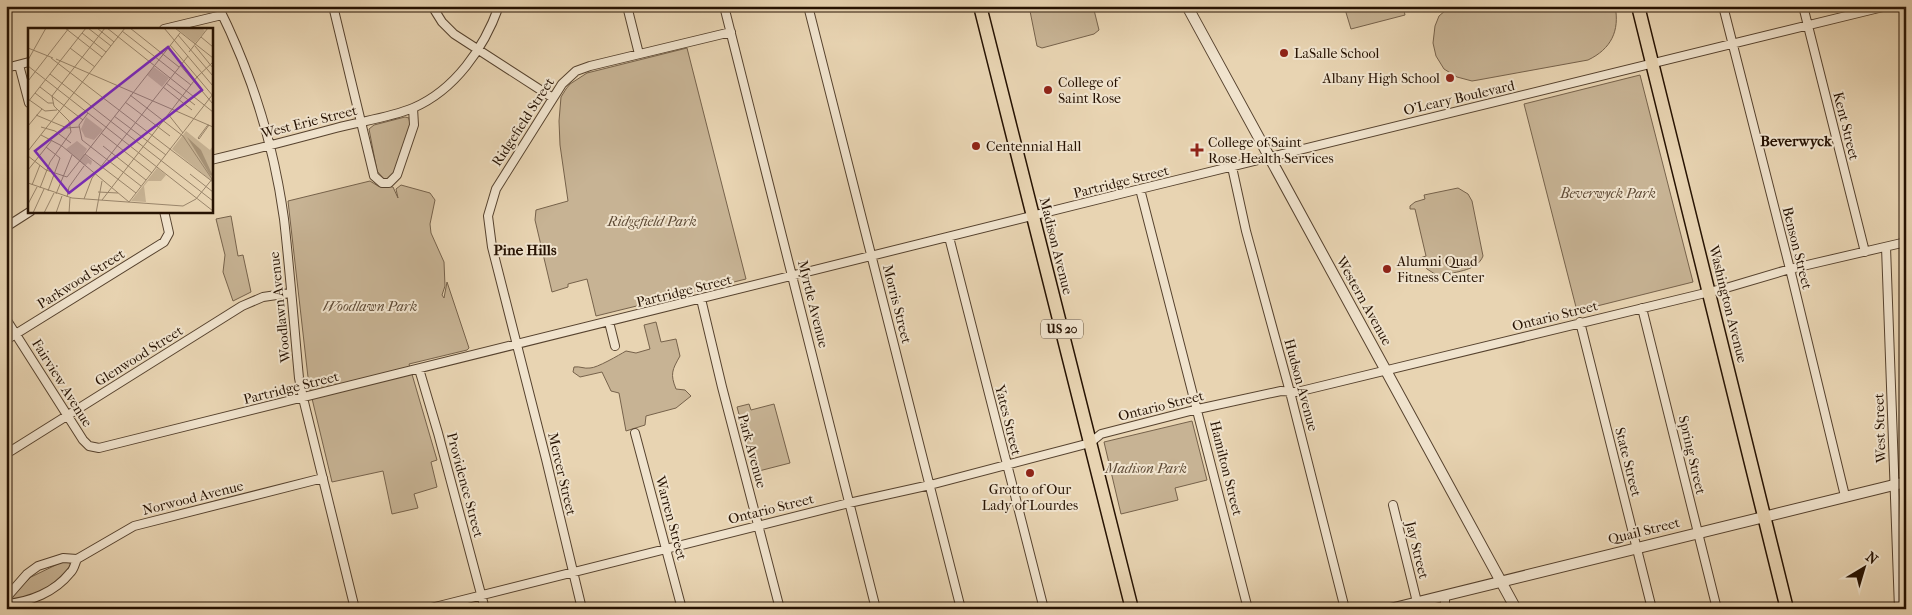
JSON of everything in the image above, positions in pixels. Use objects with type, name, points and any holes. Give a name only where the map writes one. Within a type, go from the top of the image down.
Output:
[{"type":"main road","name":"Madison Avenue","points":[[980,6],[1132,609]]},
{"type":"main road","name":"Washington Avenue","points":[[1638,6],[1787,609]]},
{"type":"street","name":"Woodlawn Avenue","points":[[218,6],[245,68],[269,146],[284,218],[290,293],[303,398],[355,609]]},
{"type":"street","points":[[332,6],[362,121],[374,176],[380,182],[387,184],[394,180],[397,175],[413,128],[415,116],[413,108]]},
{"type":"street","points":[[432,6],[448,30],[553,98]]},
{"type":"street","name":"West Erie Street","points":[[212,160],[413,108],[446,86],[459,73],[478,50],[499,6]]},
{"type":"street","points":[[627,6],[639,54]]},
{"type":"street","name":"Myrtle Avenue","points":[[724,6],[876,609]]},
{"type":"street","name":"Morris Street","points":[[808,6],[961,609]]},
{"type":"street","name":"Western Avenue","points":[[1187,6],[1516,609]]},
{"type":"street","name":"Benson Street","points":[[1723,6],[1845,496]]},
{"type":"street","name":"Kent Street","points":[[1803,6],[1865,252]]},
{"type":"street","points":[[1653,63],[1886,6]]},
{"type":"street","points":[[168,28],[222,15]]},
{"type":"street","name":"Ridgefield Street","points":[[518,345],[492,248],[488,223],[489,210],[501,181],[553,98],[568,77],[580,69],[731,32]]},
{"type":"street","points":[[6,68],[28,62]]},
{"type":"street","name":"O'Leary Boulevard","points":[[1270,159],[1387,128],[1653,63]]},
{"type":"street","points":[[19,65],[28,99]]},
{"type":"street","name":"Partridge Street","points":[[104,447],[793,277],[1140,189],[1270,159]]},
{"type":"street","name":"Hudson Avenue","points":[[1232,167],[1246,231],[1290,392],[1345,609]]},
{"type":"street","name":"Hamilton Street","points":[[1140,189],[1248,609]]},
{"type":"street","points":[[6,227],[30,212]]},
{"type":"street","name":"Parkwood Street","points":[[6,340],[162,243],[168,237],[169,231],[164,212]]},
{"type":"street","name":"Yates Street","points":[[950,237],[1044,609]]},
{"type":"street","name":"Ontario Street","points":[[427,609],[758,525],[1007,466],[1090,443],[1102,434],[1198,409],[1281,391],[1297,392],[1642,308],[1790,269],[1906,242]]},
{"type":"street","name":"West Street","points":[[1886,247],[1899,609]]},
{"type":"street","name":"Glenwood Street","points":[[6,454],[242,306],[263,297],[290,293]]},
{"type":"street","name":"Park Avenue","points":[[701,299],[780,609]]},
{"type":"street","name":"Spring Street","points":[[1642,308],[1676,437],[1717,609]]},
{"type":"street","name":"Fairview Avenue","points":[[6,319],[86,444],[95,448],[104,447]]},
{"type":"street","points":[[609,322],[615,346]]},
{"type":"street","name":"State Street","points":[[1580,322],[1652,609]]},
{"type":"street","name":"Mercer Street","points":[[518,345],[582,609]]},
{"type":"street","name":"Providence Street","points":[[419,369],[485,609]]},
{"type":"street","name":"Warren Street","points":[[635,433],[682,609]]},
{"type":"street","name":"Norwood Avenue","points":[[6,598],[26,574],[38,566],[63,558],[77,559],[134,526],[323,478]]},
{"type":"street","name":"Quail Street","points":[[1390,609],[1906,482]]},
{"type":"street","name":"Jay Street","points":[[1393,505],[1417,602]]},
{"type":"street","name":"Norwood Avenue","points":[[6,604],[37,598],[71,573],[77,559]]},
{"type":"street","points":[[1445,595],[1445,609]]},
{"type":"green space","points":[[1029,6],[1093,6],[1099,30],[1094,34],[1042,48],[1037,46]]},
{"type":"green space","points":[[1344,6],[1403,6],[1405,15],[1351,29]]},
{"type":"green space","points":[[1445,6],[1615,6],[1616,23],[1615,31],[1608,45],[1596,56],[1588,60],[1472,81],[1457,77],[1444,69],[1436,56],[1433,43],[1435,26],[1439,16],[1446,10]]},
{"type":"green space","name":"Ridgefield Park","points":[[687,48],[746,279],[596,316],[587,279],[568,284],[568,287],[552,292],[535,220],[536,210],[568,201],[560,145],[561,97],[570,84],[587,73]]},
{"type":"green space","name":"Beverwyck Park","points":[[1640,75],[1693,282],[1577,311],[1524,104]]},
{"type":"green space","points":[[405,117],[409,118],[410,125],[394,175],[384,179],[377,171],[369,129],[374,125]]},
{"type":"green space","name":"Woodlawn Park","points":[[370,181],[378,186],[393,187],[398,198],[396,189],[401,185],[430,193],[435,200],[430,224],[431,233],[444,262],[445,286],[442,295],[444,298],[447,282],[469,348],[409,364],[437,460],[431,462],[437,487],[414,494],[418,508],[392,514],[383,471],[332,482],[309,386],[288,201]]},
{"type":"green space","points":[[1458,188],[1468,194],[1472,201],[1483,256],[1480,261],[1470,268],[1438,276],[1427,269],[1420,258],[1426,256],[1415,209],[1410,209],[1410,206],[1415,202],[1425,199],[1424,195]]},
{"type":"green space","points":[[231,216],[238,256],[243,255],[251,292],[233,301],[223,272],[225,255],[216,219]]},
{"type":"green space","points":[[656,322],[661,342],[676,339],[680,356],[674,369],[673,379],[676,389],[685,390],[691,396],[676,408],[646,416],[645,425],[626,431],[619,393],[611,391],[602,372],[580,377],[573,372],[574,367],[593,367],[626,351],[636,353],[650,349],[644,325]]},
{"type":"green space","points":[[749,404],[751,410],[774,404],[790,463],[755,472],[737,407]]},
{"type":"green space","name":"Madison Park","points":[[1192,421],[1207,480],[1175,488],[1178,500],[1121,514],[1104,442]]},
{"type":"green space","points":[[62,562],[69,562],[71,565],[52,584],[32,595],[12,599],[12,596],[31,577]]},
{"type":"place","name":"LaSalle School","points":[[1284,53]]},
{"type":"place","name":"Albany High School","points":[[1450,78]]},
{"type":"place","name":"College of Saint Rose","points":[[1048,90]]},
{"type":"place","name":"Centennial Hall","points":[[976,146]]},
{"type":"place","name":"College of Saint Rose Health Services","points":[[1197,150]]},
{"type":"place","name":"Alumni Quad Fitness Center","points":[[1387,269]]},
{"type":"place","name":"Grotto of Our Lady of Lourdes","points":[[1030,473]]},
{"type":"district","name":"Beverwyck","points":[[1796,141]]},
{"type":"district","name":"Pine Hills","points":[[525,250]]}]
